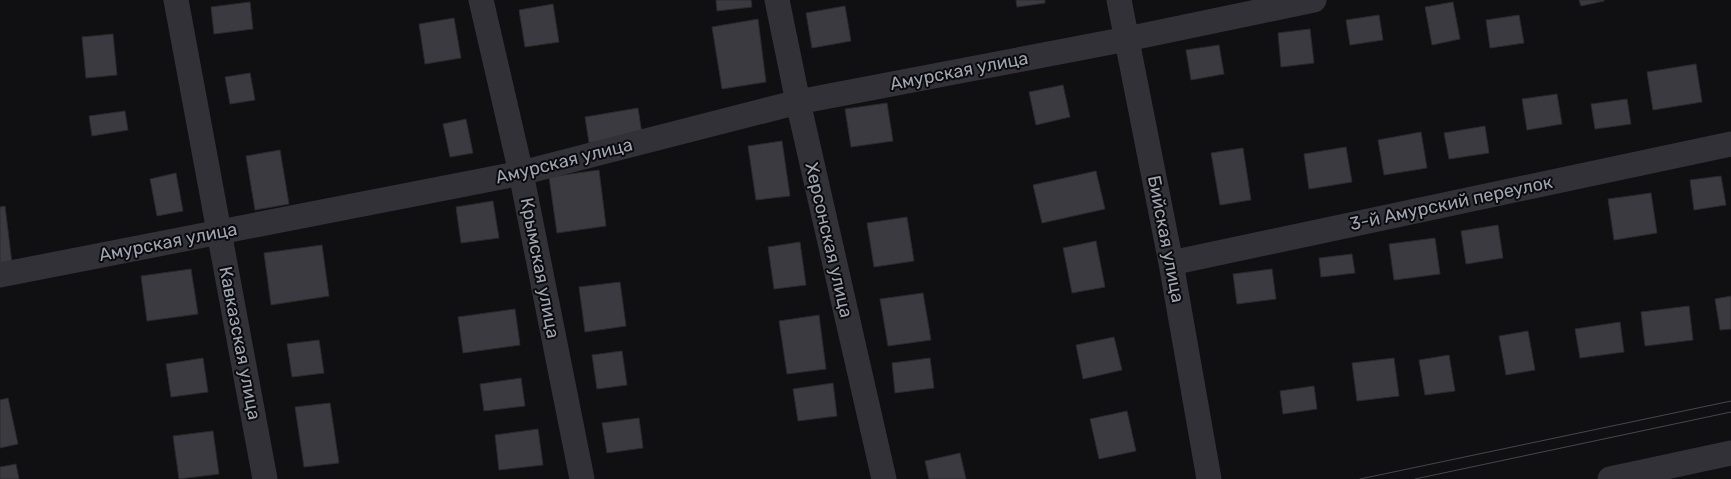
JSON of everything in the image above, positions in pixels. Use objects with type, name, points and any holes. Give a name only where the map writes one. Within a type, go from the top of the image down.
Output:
[{"type":"street","name":"Кавказская улица","points":[[176,0],[265,479]]},
{"type":"street","name":"Крымская улица","points":[[481,0],[521,173],[582,479]]},
{"type":"street","name":"Херсонская улица","points":[[777,0],[798,102],[884,479]]},
{"type":"street","name":"Бийская улица","points":[[1119,0],[1170,263],[1209,479]]},
{"type":"street","name":"Амурская улица","points":[[0,275],[521,173],[798,102],[1127,39],[1314,0]]},
{"type":"street","name":"3-й Амурский переулок","points":[[1170,263],[1731,144]]},
{"type":"street","points":[[1610,479],[1731,453]]},
{"type":"building","points":[[716,0],[751,0],[752,7],[717,11]]},
{"type":"building","points":[[1016,0],[1045,0],[1045,3],[1017,7]]},
{"type":"building","points":[[1579,0],[1604,0],[1604,1],[1581,6]]},
{"type":"building","points":[[250,2],[253,29],[214,34],[211,7]]},
{"type":"building","points":[[1453,2],[1460,39],[1432,45],[1425,7]]},
{"type":"building","points":[[553,4],[559,42],[525,47],[519,10]]},
{"type":"building","points":[[845,6],[851,41],[812,48],[806,13]]},
{"type":"building","points":[[1379,15],[1383,40],[1350,45],[1346,20]]},
{"type":"building","points":[[1519,15],[1524,43],[1490,48],[1486,20]]},
{"type":"building","points":[[454,18],[461,58],[425,64],[419,24]]},
{"type":"building","points":[[758,19],[766,82],[722,89],[712,27]]},
{"type":"building","points":[[1310,29],[1314,63],[1281,67],[1278,33]]},
{"type":"building","points":[[113,34],[117,75],[86,78],[82,37]]},
{"type":"building","points":[[1219,45],[1224,74],[1191,80],[1186,50]]},
{"type":"building","points":[[1696,64],[1702,102],[1653,110],[1647,72]]},
{"type":"building","points":[[250,73],[255,100],[230,104],[225,77]]},
{"type":"building","points":[[1063,85],[1070,117],[1036,125],[1029,92]]},
{"type":"building","points":[[1557,94],[1562,124],[1527,130],[1522,99]]},
{"type":"building","points":[[1627,99],[1631,124],[1595,129],[1591,104]]},
{"type":"building","points":[[887,103],[893,141],[851,147],[845,109]]},
{"type":"building","points":[[638,108],[642,134],[589,143],[585,117]]},
{"type":"building","points":[[125,111],[128,130],[92,136],[89,116]]},
{"type":"building","points":[[466,119],[473,153],[450,157],[443,124]]},
{"type":"building","points":[[1485,126],[1489,153],[1449,159],[1444,133]]},
{"type":"building","points":[[1421,132],[1427,168],[1384,175],[1378,140]]},
{"type":"building","points":[[782,141],[790,196],[756,200],[748,146]]},
{"type":"building","points":[[1346,147],[1352,182],[1309,189],[1304,154]]},
{"type":"building","points":[[1243,148],[1251,200],[1220,205],[1211,153]]},
{"type":"building","points":[[280,150],[289,204],[255,210],[246,156]]},
{"type":"building","points":[[599,170],[606,226],[557,233],[549,177]]},
{"type":"building","points":[[1096,171],[1105,209],[1042,223],[1033,185]]},
{"type":"building","points":[[176,173],[183,211],[157,216],[150,179]]},
{"type":"building","points":[[1721,176],[1726,205],[1694,210],[1690,180]]},
{"type":"building","points":[[1651,193],[1657,233],[1614,240],[1608,199]]},
{"type":"building","points":[[493,201],[499,238],[461,243],[456,207]]},
{"type":"building","points":[[5,206],[12,263],[0,264],[0,207]]},
{"type":"building","points":[[907,217],[914,261],[874,267],[867,223]]},
{"type":"building","points":[[1498,225],[1503,258],[1466,264],[1461,231]]},
{"type":"building","points":[[1435,238],[1440,274],[1394,280],[1389,244]]},
{"type":"building","points":[[1096,241],[1105,287],[1072,293],[1063,248]]},
{"type":"building","points":[[800,242],[806,285],[774,289],[768,247]]},
{"type":"building","points":[[322,245],[329,296],[271,305],[264,253]]},
{"type":"building","points":[[1352,254],[1355,273],[1321,277],[1319,258]]},
{"type":"building","points":[[191,269],[198,314],[147,321],[141,276]]},
{"type":"building","points":[[1272,269],[1276,299],[1237,304],[1233,274]]},
{"type":"building","points":[[620,282],[626,326],[585,332],[579,287]]},
{"type":"building","points":[[923,293],[931,340],[888,346],[880,299]]},
{"type":"building","points":[[1731,296],[1731,329],[1720,330],[1715,299]]},
{"type":"building","points":[[1689,306],[1693,340],[1645,346],[1641,312]]},
{"type":"building","points":[[515,309],[520,345],[463,353],[458,317]]},
{"type":"building","points":[[819,315],[826,369],[787,374],[779,321]]},
{"type":"building","points":[[1620,322],[1624,352],[1580,358],[1575,329]]},
{"type":"building","points":[[1528,331],[1535,370],[1506,375],[1499,336]]},
{"type":"building","points":[[1114,337],[1122,370],[1083,379],[1076,345]]},
{"type":"building","points":[[319,340],[324,373],[292,377],[287,344]]},
{"type":"building","points":[[622,351],[627,385],[597,389],[592,355]]},
{"type":"building","points":[[1449,355],[1455,391],[1425,395],[1419,360]]},
{"type":"building","points":[[203,358],[208,392],[171,397],[166,364]]},
{"type":"building","points":[[930,358],[934,388],[895,393],[892,363]]},
{"type":"building","points":[[1394,358],[1399,396],[1357,401],[1352,363]]},
{"type":"building","points":[[521,378],[525,406],[484,411],[480,384]]},
{"type":"building","points":[[833,383],[837,416],[798,421],[793,389]]},
{"type":"building","points":[[1314,386],[1317,409],[1283,414],[1280,391]]},
{"type":"building","points":[[8,398],[18,444],[0,448],[0,400]]},
{"type":"building","points":[[330,403],[339,463],[304,467],[295,407]]},
{"type":"building","points":[[1127,411],[1136,451],[1099,459],[1090,419]]},
{"type":"building","points":[[639,418],[643,448],[607,453],[602,423]]},
{"type":"building","points":[[538,429],[543,465],[499,470],[495,435]]},
{"type":"building","points":[[213,431],[219,474],[179,479],[173,436]]},
{"type":"building","points":[[960,453],[966,479],[929,479],[925,461]]},
{"type":"building","points":[[16,464],[19,479],[0,479],[0,467]]},
{"type":"tram line","points":[[1360,479],[1731,401]]},
{"type":"tram line","points":[[1415,479],[1731,412]]}]
